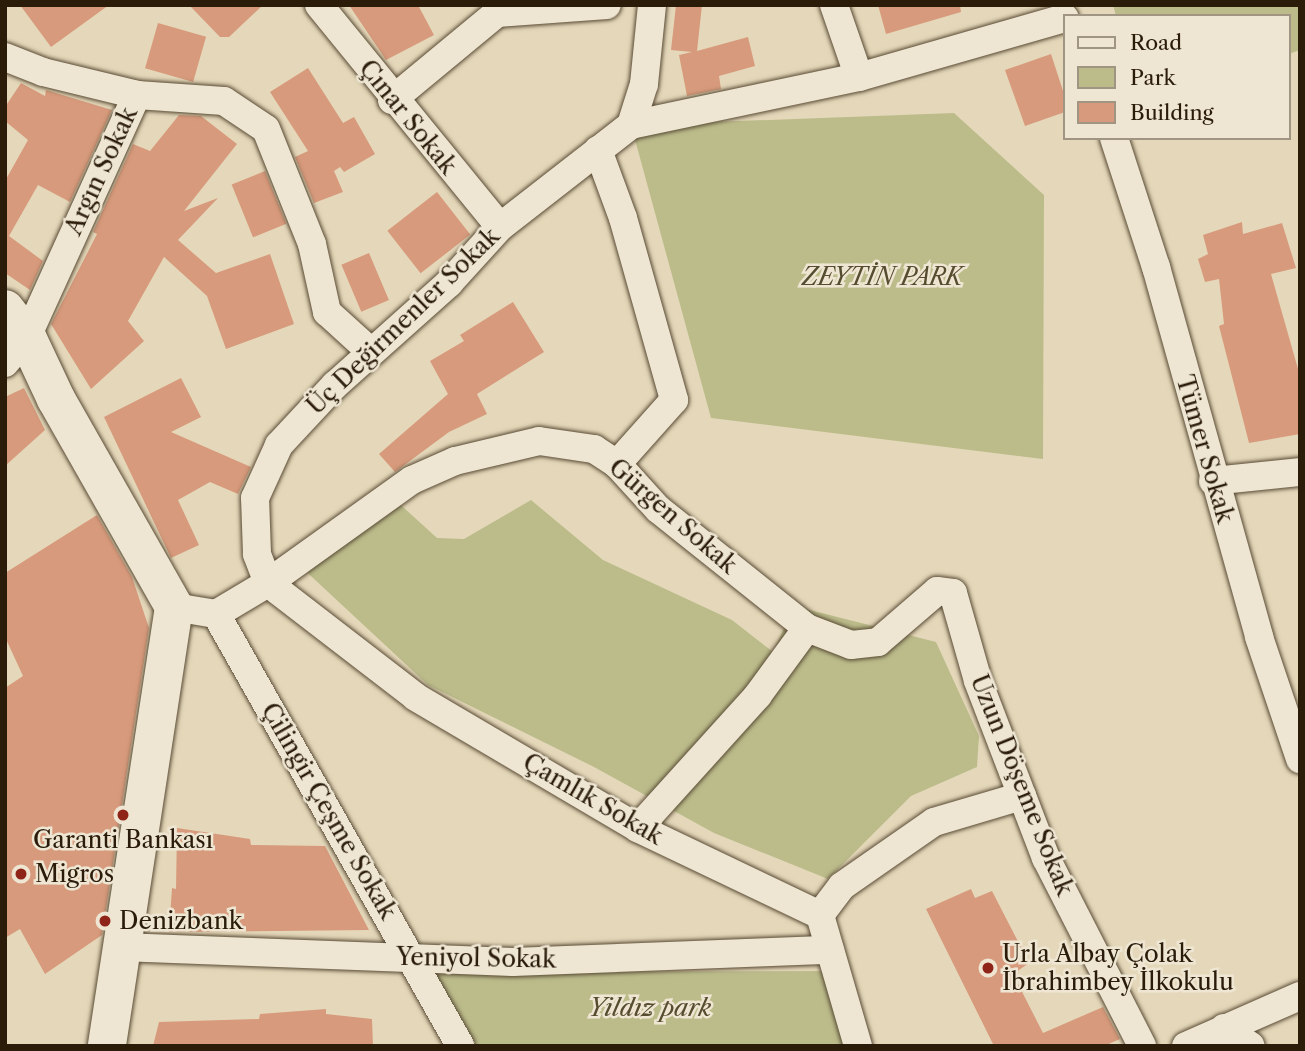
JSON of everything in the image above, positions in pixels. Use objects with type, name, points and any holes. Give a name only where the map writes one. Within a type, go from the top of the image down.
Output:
[{"type":"street","name":"Çınar Sokak","points":[[319,5],[392,100],[500,227]]},
{"type":"street","points":[[392,100],[495,9],[607,5]]},
{"type":"street","points":[[631,125],[645,84],[652,5]]},
{"type":"street","points":[[834,5],[859,77]]},
{"type":"street","points":[[631,125],[859,77],[1064,18]]},
{"type":"street","points":[[5,57],[43,72],[137,95]]},
{"type":"street","name":"Argın Sokak","points":[[13,336],[137,95],[224,101],[266,129],[312,244],[327,312],[371,352]]},
{"type":"street","name":"Üç Değirmenler Sokak","points":[[268,583],[257,554],[255,498],[279,445],[371,352],[449,283],[500,227],[631,125]]},
{"type":"street","name":"Tümer Sokak","points":[[1115,140],[1156,267],[1213,481],[1300,759]]},
{"type":"street","points":[[598,150],[623,218],[674,400],[617,464]]},
{"type":"street","points":[[13,336],[56,400],[174,607],[107,1046]]},
{"type":"street","name":"Gürgen Sokak","points":[[268,583],[412,480],[455,461],[538,440],[594,449],[617,464],[658,509],[807,628],[851,646],[865,646],[888,636],[937,591],[953,593]]},
{"type":"street","points":[[1213,481],[1300,472]]},
{"type":"street","points":[[174,607],[216,614],[268,583]]},
{"type":"street","name":"Çamlık Sokak","points":[[268,583],[416,697],[638,828],[820,915]]},
{"type":"street","name":"Uzun Döşeme Sokak","points":[[953,593],[978,681],[1046,858],[1142,1046]]},
{"type":"street","name":"Çilingir Çeşme Sokak","points":[[216,614],[460,1046]]},
{"type":"street","points":[[638,828],[758,695],[807,628]]},
{"type":"street","points":[[858,1046],[820,915],[842,886],[934,822],[1022,796]]},
{"type":"street","name":"Yeniyol Sokak","points":[[121,947],[513,962],[830,950]]},
{"type":"street","points":[[1186,1046],[1300,996]]},
{"type":"street","points":[[1224,1028],[1251,1046]]},
{"type":"green space","points":[[1113,5],[1300,5],[1300,50],[1291,53],[1291,14],[1115,14]]},
{"type":"green space","name":"ZEYTİN PARK","points":[[954,113],[1044,195],[1043,459],[711,418],[631,125]]},
{"type":"green space","points":[[381,487],[437,538],[464,539],[531,500],[603,560],[732,620],[773,652],[794,606],[936,642],[979,736],[977,767],[911,796],[828,879],[714,833],[594,767],[428,685],[298,564]]},
{"type":"green space","name":"Yildız park","points":[[850,971],[871,1046],[474,1046],[429,972]]},
{"type":"building","points":[[20,5],[109,5],[51,47]]},
{"type":"building","points":[[189,5],[263,5],[229,37],[220,37]]},
{"type":"building","points":[[349,5],[418,5],[434,35],[386,60]]},
{"type":"building","points":[[676,5],[702,5],[697,51],[748,37],[755,66],[719,76],[721,89],[687,96],[679,55],[692,52],[671,50]]},
{"type":"building","points":[[878,5],[960,5],[961,12],[886,34]]},
{"type":"building","points":[[158,23],[206,37],[193,82],[145,68]]},
{"type":"building","points":[[1051,54],[1064,94],[1064,112],[1025,126],[1005,70]]},
{"type":"building","points":[[308,68],[343,123],[354,117],[375,154],[344,172],[340,167],[334,171],[343,192],[314,203],[295,157],[308,151],[270,92]]},
{"type":"building","points":[[21,83],[45,96],[46,90],[112,110],[70,202],[38,185],[9,236],[43,261],[30,290],[5,273],[5,181],[28,140],[5,121],[5,107]]},
{"type":"building","points":[[179,115],[201,116],[237,144],[184,211],[218,198],[178,240],[216,273],[270,254],[294,324],[226,349],[207,296],[164,257],[128,321],[144,341],[91,389],[51,324],[97,234],[93,232],[133,144],[150,151]]},
{"type":"building","points":[[265,171],[286,224],[253,237],[232,184]]},
{"type":"building","points":[[437,192],[470,235],[421,273],[387,231]]},
{"type":"building","points":[[1242,222],[1243,234],[1282,223],[1296,268],[1271,274],[1300,376],[1300,434],[1249,443],[1219,326],[1224,324],[1219,279],[1205,282],[1198,259],[1208,254],[1203,235]]},
{"type":"building","points":[[369,253],[389,300],[361,312],[341,265]]},
{"type":"building","points":[[513,302],[544,352],[477,394],[487,414],[449,432],[395,472],[379,454],[448,394],[430,361],[464,341],[460,335]]},
{"type":"building","points":[[181,378],[201,417],[171,432],[251,467],[238,494],[210,482],[178,500],[199,545],[171,558],[104,417]]},
{"type":"building","points":[[24,388],[45,430],[5,466],[5,397]]},
{"type":"building","points":[[97,515],[132,577],[149,628],[102,935],[45,974],[20,929],[5,938],[5,688],[23,676],[5,637],[5,573]]},
{"type":"building","points":[[177,828],[250,839],[251,845],[325,846],[369,930],[169,932],[172,888],[176,889]]},
{"type":"building","name":"Urla Albay Çolak İbrahimbey İlkokulu","points":[[971,889],[975,898],[992,891],[1029,963],[1013,974],[1043,1033],[1103,1007],[1120,1039],[1104,1046],[994,1046],[926,909]]},
{"type":"building","points":[[326,1009],[326,1014],[372,1019],[373,1046],[153,1046],[159,1022],[259,1019],[260,1014]]},
{"type":"place","name":"Garanti Bankası","points":[[123,815]]},
{"type":"place","name":"Migros","points":[[21,874]]},
{"type":"place","name":"Denizbank","points":[[105,921]]},
{"type":"place","name":"Urla Albay Çolak İbrahimbey İlkokulu","points":[[988,968]]}]
